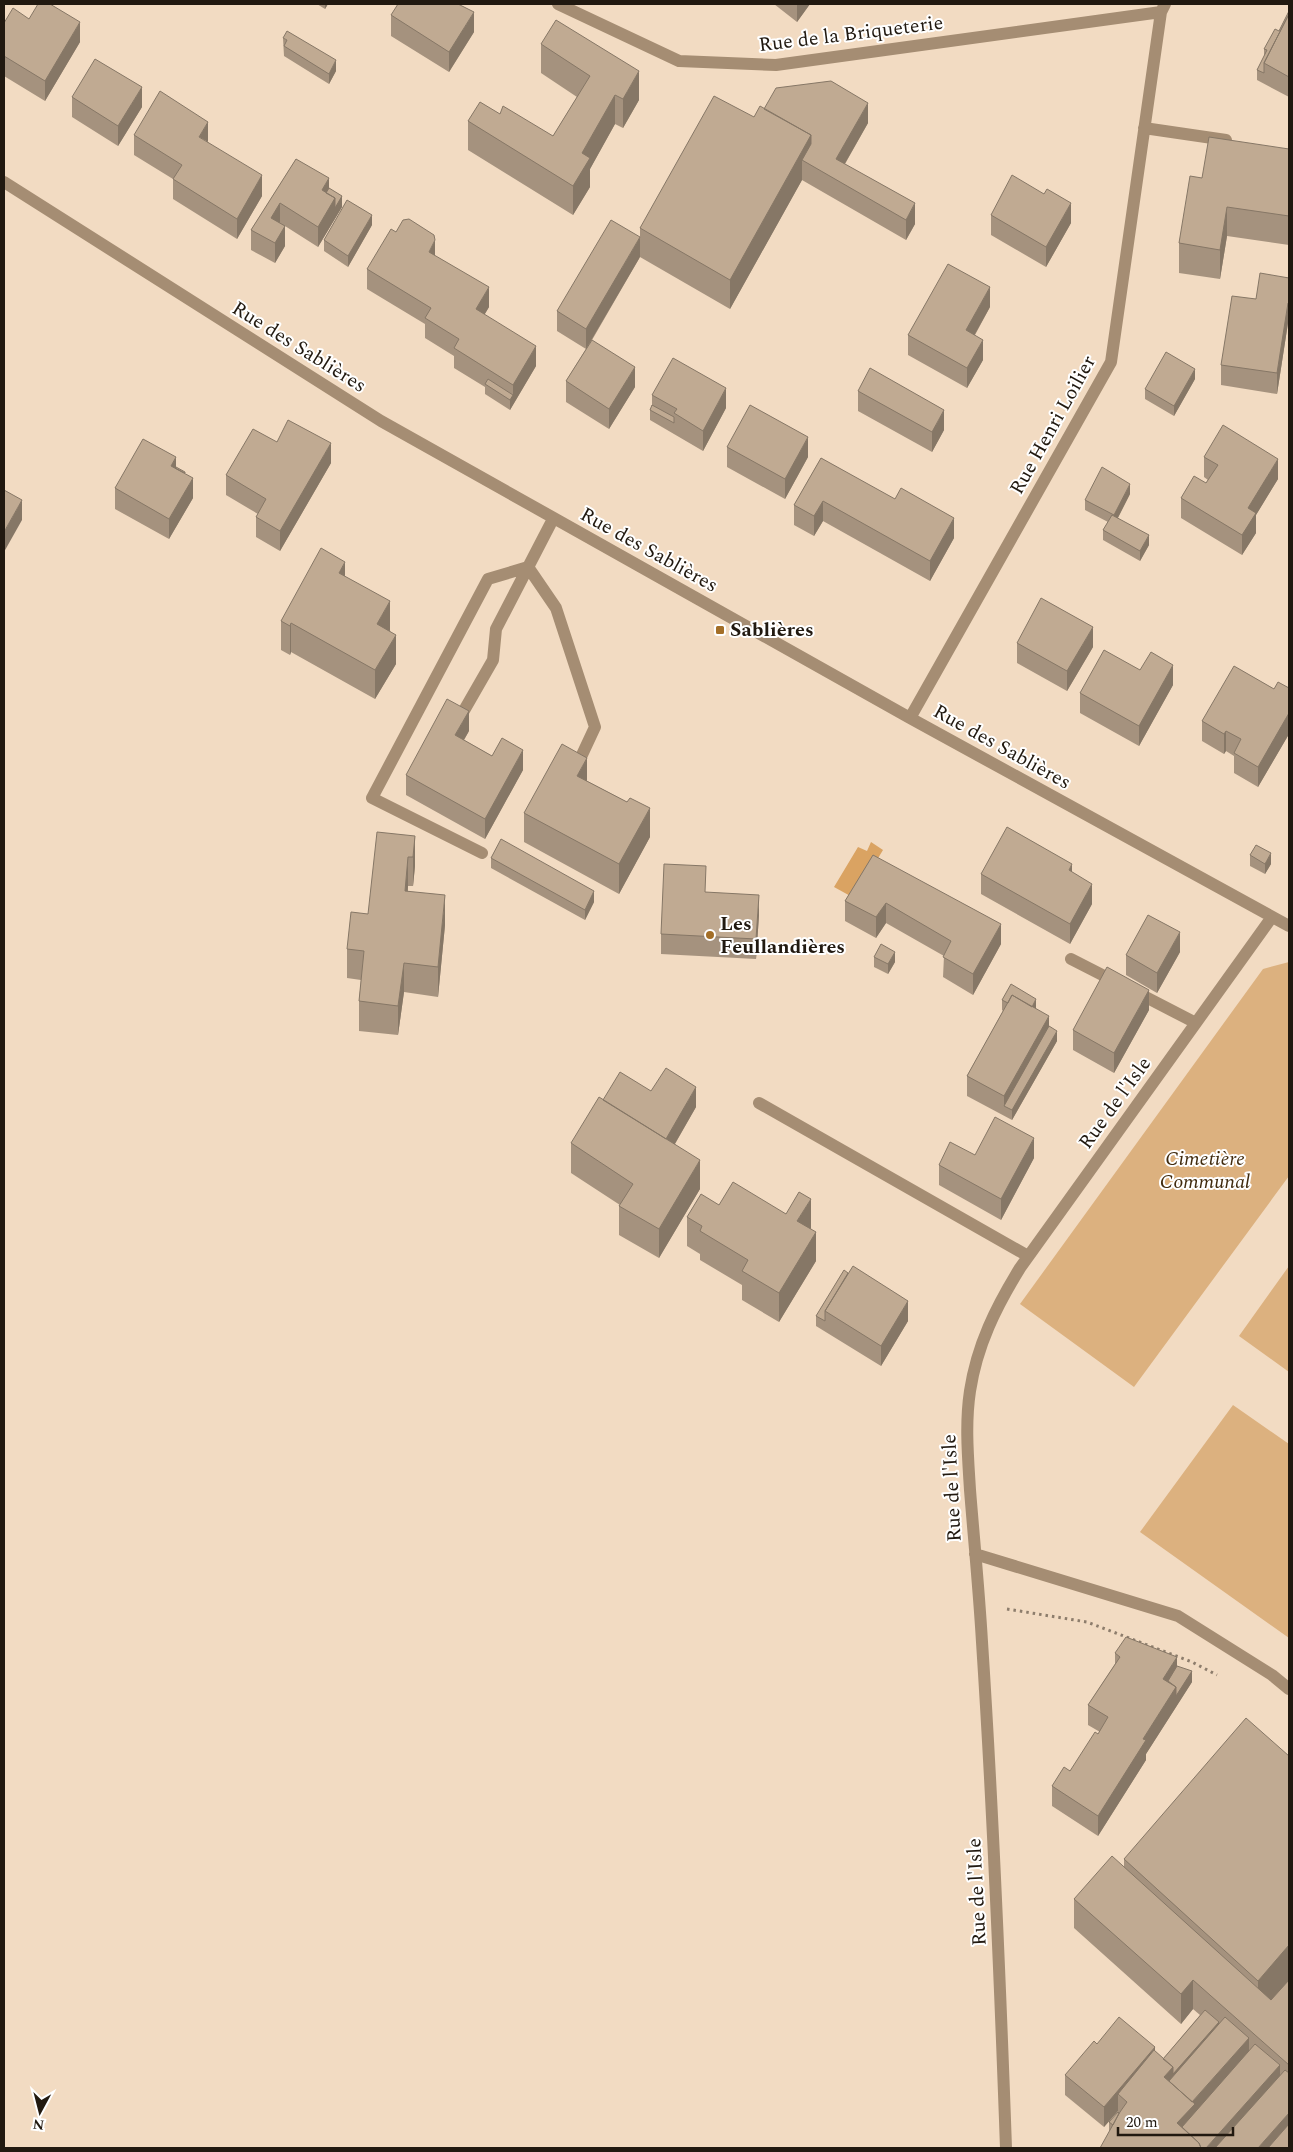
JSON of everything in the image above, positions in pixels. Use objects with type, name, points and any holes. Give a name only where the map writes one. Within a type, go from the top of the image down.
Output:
[{"type":"street","name":"Rue de la Briqueterie","points":[[558,4],[679,61],[776,65],[1163,8]]},
{"type":"street","name":"Rue Henri Loilier","points":[[910,718],[1111,362],[1163,8]]},
{"type":"street","points":[[1144,128],[1241,143]]},
{"type":"street","name":"Rue des Sablières","points":[[4,182],[381,421],[910,718],[1289,926]]},
{"type":"street","points":[[462,714],[493,660],[496,629],[553,519]]},
{"type":"street","points":[[528,567],[556,608],[595,727],[581,757]]},
{"type":"street","points":[[482,853],[372,798],[488,579],[528,567]]},
{"type":"street","name":"Rue de l'Isle","points":[[1006,2148],[997,1915],[968,1450],[970,1392],[975,1363],[984,1334],[999,1302],[1028,1256],[1272,917]]},
{"type":"street","points":[[1071,959],[1196,1023]]},
{"type":"street","points":[[759,1103],[1028,1256]]},
{"type":"street","points":[[975,1554],[1178,1616],[1272,1675],[1289,1689]]},
{"type":"path","points":[[979,1604],[1087,1622],[1192,1662],[1218,1676]]},
{"type":"green space","name":"Cimetière Communal","points":[[1289,962],[1289,1176],[1134,1387],[1020,1304],[1263,969]]},
{"type":"green space","points":[[1289,1266],[1289,1372],[1239,1336]]},
{"type":"green space","points":[[1233,1405],[1289,1444],[1289,1638],[1140,1532]]},
{"type":"shaded area","points":[[871,842],[883,850],[854,898],[834,887],[858,847],[867,851]]},
{"type":"building","points":[[38,4],[50,4],[80,22],[45,81],[4,56],[4,23],[13,8],[29,19]]},
{"type":"building","points":[[398,4],[458,4],[474,12],[449,52],[391,15]]},
{"type":"building","points":[[1289,11],[1264,63],[1264,73],[1257,70],[1267,50],[1264,49],[1275,29],[1279,31]]},
{"type":"building","points":[[1289,14],[1289,77],[1264,63]]},
{"type":"building","points":[[556,20],[639,71],[623,99],[615,95],[582,153],[590,158],[573,186],[468,121],[480,102],[500,114],[503,106],[553,136],[590,76],[541,44]]},
{"type":"building","points":[[287,31],[336,60],[329,74],[284,46],[287,40],[283,38]]},
{"type":"building","points":[[95,59],[142,87],[118,126],[72,97]]},
{"type":"building","points":[[831,81],[868,103],[836,159],[915,203],[906,220],[802,160],[811,144],[811,135],[764,109],[776,88]]},
{"type":"building","points":[[160,91],[208,122],[199,137],[262,175],[237,219],[173,179],[182,165],[134,135]]},
{"type":"building","points":[[714,96],[754,117],[760,106],[811,135],[730,280],[640,228]]},
{"type":"building","points":[[1209,137],[1289,149],[1289,216],[1227,207],[1220,250],[1179,243],[1190,176],[1202,178]]},
{"type":"building","points":[[296,159],[329,178],[322,190],[335,198],[318,227],[280,203],[271,218],[285,226],[275,243],[251,230]]},
{"type":"building","points":[[1012,175],[1044,194],[1047,189],[1071,203],[1046,247],[991,215]]},
{"type":"building","points":[[329,188],[342,196],[335,208],[335,198],[326,193]]},
{"type":"building","points":[[347,200],[372,215],[348,256],[324,240]]},
{"type":"building","points":[[409,219],[434,235],[435,240],[429,252],[489,287],[476,309],[536,346],[513,385],[454,348],[459,339],[425,318],[431,308],[367,269],[391,229],[396,232],[403,220]]},
{"type":"building","points":[[611,220],[640,237],[586,329],[557,311]]},
{"type":"building","points":[[948,264],[990,287],[966,330],[983,340],[967,368],[908,335]]},
{"type":"building","points":[[1260,273],[1289,278],[1289,303],[1277,373],[1221,365],[1232,296],[1256,299]]},
{"type":"building","points":[[592,340],[635,367],[609,409],[566,381]]},
{"type":"building","points":[[1166,352],[1195,369],[1174,406],[1145,389]]},
{"type":"building","points":[[673,358],[726,388],[703,431],[674,413],[677,409],[652,395]]},
{"type":"building","points":[[870,368],[944,410],[932,432],[858,391]]},
{"type":"building","points":[[488,379],[513,395],[510,400],[485,384]]},
{"type":"building","points":[[652,405],[674,417],[674,423],[650,410]]},
{"type":"building","points":[[750,405],[808,437],[785,479],[727,447]]},
{"type":"building","points":[[288,420],[331,443],[280,531],[256,517],[266,499],[226,475],[253,429],[277,442]]},
{"type":"building","points":[[1223,425],[1278,459],[1248,508],[1256,513],[1242,535],[1181,498],[1194,476],[1206,483],[1218,465],[1204,457]]},
{"type":"building","points":[[143,439],[176,457],[171,466],[193,478],[169,519],[115,488]]},
{"type":"building","points":[[821,458],[895,499],[901,488],[954,518],[930,561],[823,501],[814,516],[794,505]]},
{"type":"building","points":[[1102,467],[1130,484],[1114,515],[1085,500]]},
{"type":"building","points":[[4,490],[22,500],[4,532]]},
{"type":"building","points":[[1112,515],[1149,535],[1140,551],[1103,530]]},
{"type":"building","points":[[321,548],[345,562],[339,573],[390,601],[377,624],[396,635],[375,670],[291,623],[290,626],[281,621]]},
{"type":"building","points":[[1041,598],[1093,627],[1067,671],[1017,643]]},
{"type":"building","points":[[1104,650],[1140,670],[1151,652],[1173,665],[1139,726],[1080,693]]},
{"type":"building","points":[[1234,666],[1274,689],[1278,682],[1289,688],[1289,713],[1258,767],[1234,753],[1241,739],[1226,731],[1224,734],[1202,721]]},
{"type":"building","points":[[447,699],[469,711],[455,735],[492,756],[502,738],[523,750],[485,819],[406,775]]},
{"type":"building","points":[[562,744],[587,758],[577,776],[627,802],[630,798],[650,808],[619,864],[524,813]]},
{"type":"building","points":[[1007,827],[1072,864],[1069,870],[1092,884],[1070,924],[981,874]]},
{"type":"building","points":[[377,832],[415,836],[413,857],[408,857],[405,891],[445,895],[438,967],[404,963],[398,1006],[359,1001],[364,951],[347,949],[351,912],[368,914]]},
{"type":"building","points":[[501,839],[594,891],[585,910],[491,858]]},
{"type":"building","points":[[1256,845],[1271,853],[1265,864],[1250,855]]},
{"type":"building","points":[[873,855],[1001,924],[973,974],[943,957],[951,941],[886,903],[876,917],[845,901]]},
{"type":"building","name":"Les Feullandières","points":[[664,864],[706,866],[705,892],[759,895],[756,939],[661,934]]},
{"type":"building","points":[[1148,915],[1180,932],[1157,973],[1126,955]]},
{"type":"building","points":[[881,944],[895,952],[888,964],[874,957]]},
{"type":"building","points":[[1107,967],[1149,990],[1114,1053],[1073,1030]]},
{"type":"building","points":[[1011,984],[1036,999],[1032,1007],[1012,995],[1008,1003],[1002,1000]]},
{"type":"building","points":[[1012,995],[1049,1016],[1004,1096],[967,1076]]},
{"type":"building","points":[[1049,1026],[1057,1031],[1012,1110],[1004,1106]]},
{"type":"building","points":[[666,1068],[696,1087],[666,1139],[603,1100],[620,1072],[651,1091]]},
{"type":"building","points":[[599,1097],[700,1160],[659,1229],[619,1206],[633,1184],[571,1143]]},
{"type":"building","points":[[995,1117],[1034,1138],[1001,1199],[939,1165],[950,1142],[975,1155]]},
{"type":"building","points":[[733,1182],[786,1214],[799,1192],[811,1199],[797,1221],[816,1232],[779,1293],[742,1271],[748,1260],[700,1231],[702,1226],[687,1217],[701,1194],[719,1205]]},
{"type":"building","points":[[853,1266],[908,1301],[881,1346],[825,1311]]},
{"type":"building","points":[[844,1270],[848,1273],[825,1311],[825,1321],[816,1316]]},
{"type":"building","points":[[1126,1637],[1177,1657],[1163,1679],[1176,1687],[1143,1739],[1146,1740],[1098,1816],[1052,1786],[1064,1767],[1070,1771],[1095,1732],[1098,1734],[1108,1717],[1088,1705],[1120,1657],[1115,1653]]},
{"type":"building","points":[[1177,1666],[1192,1671],[1176,1696],[1176,1687],[1168,1681]]},
{"type":"building","points":[[1246,1718],[1289,1756],[1289,1945],[1258,1981],[1124,1859]]},
{"type":"building","points":[[1112,1856],[1271,2000],[1289,1980],[1289,2065],[1193,1980],[1181,1994],[1074,1899]]},
{"type":"building","points":[[1205,2010],[1219,2022],[1173,2074],[1173,2067],[1163,2059]]},
{"type":"building","points":[[1119,2017],[1155,2047],[1104,2107],[1065,2075],[1094,2041],[1097,2044]]},
{"type":"building","points":[[1225,2017],[1249,2038],[1192,2102],[1169,2081]]},
{"type":"building","points":[[1255,2044],[1280,2065],[1206,2148],[1201,2148],[1199,2143],[1182,2127]]},
{"type":"building","points":[[1154,2050],[1173,2067],[1164,2077],[1195,2104],[1177,2123],[1199,2143],[1201,2148],[1100,2148],[1127,2102],[1118,2094]]},
{"type":"building","points":[[1285,2070],[1289,2073],[1289,2113],[1258,2148],[1215,2148]]},
{"type":"building","points":[[1119,2113],[1113,2125],[1109,2122]]},
{"type":"building","points":[[1289,2124],[1289,2148],[1268,2148]]},
{"type":"place","name":"Sablières","points":[[720,630]]},
{"type":"place","name":"Les Feullandières","points":[[710,935]]}]
